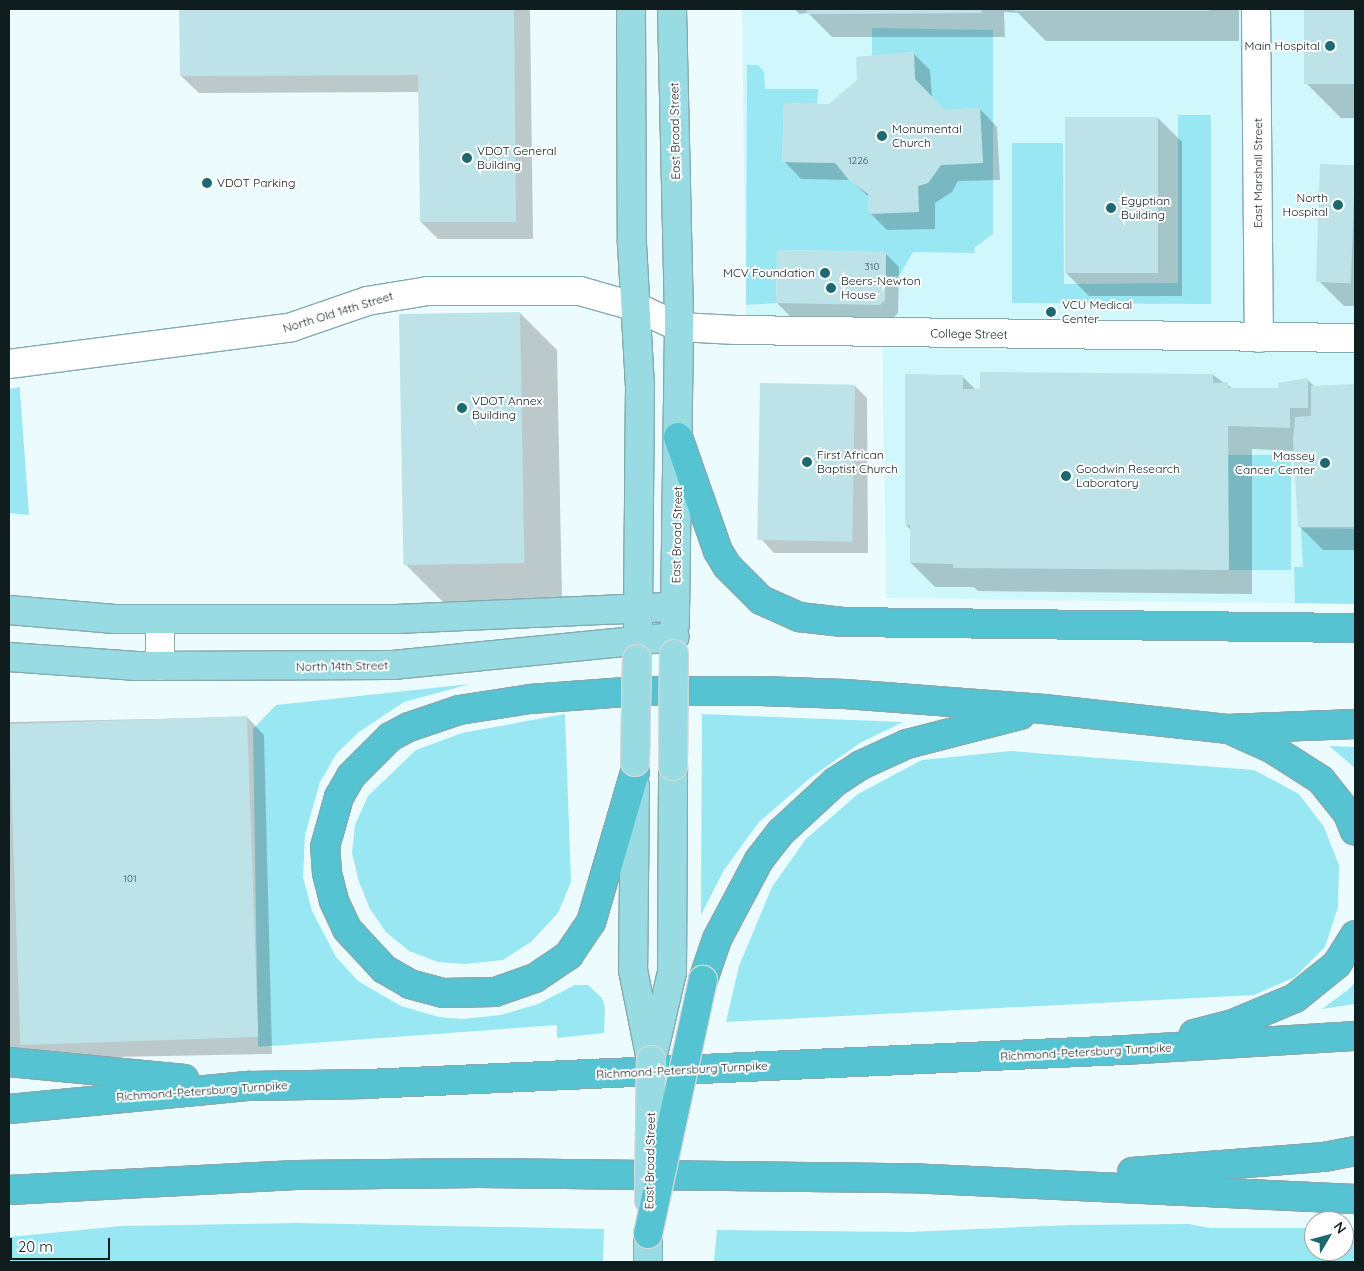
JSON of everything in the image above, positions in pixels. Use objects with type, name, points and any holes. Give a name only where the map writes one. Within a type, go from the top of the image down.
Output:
[{"type":"highway","points":[[678,438],[718,551],[727,566],[761,600],[799,617],[843,622],[1355,628]]},
{"type":"highway","points":[[635,767],[591,922],[568,954],[536,978],[495,992],[443,993],[410,984],[384,969],[347,929],[334,901],[327,874],[325,847],[338,797],[351,776],[376,750],[397,734],[432,718],[530,699],[639,691],[845,694],[1044,709],[1227,729],[1355,724]]},
{"type":"highway","points":[[648,1251],[703,980],[721,930],[759,860],[781,832],[835,782],[862,765],[907,744],[1044,709]]},
{"type":"highway","points":[[1227,729],[1271,748],[1321,780],[1348,814],[1355,831]]},
{"type":"highway","points":[[1125,1050],[1233,1024],[1295,998],[1336,964],[1355,935]]},
{"type":"highway","name":"Richmond-Petersburg Turnpike","points":[[9,1109],[250,1086],[377,1083],[1125,1050],[1355,1036]]},
{"type":"highway","points":[[9,1062],[250,1086]]},
{"type":"highway","points":[[9,1190],[296,1175],[908,1178],[1172,1171],[1355,1152]]},
{"type":"highway","points":[[908,1178],[1355,1199]]},
{"type":"main road","name":"East Broad Street","points":[[631,9],[632,244],[640,386],[639,608],[633,970],[651,1060],[648,1251]]},
{"type":"main road","name":"East Broad Street","points":[[651,1060],[672,972],[678,327],[672,9]]},
{"type":"main road","points":[[9,610],[160,620],[396,620],[675,607]]},
{"type":"main road","name":"North 14th Street","points":[[9,657],[160,666],[394,665],[674,646]]},
{"type":"street","name":"East Marshall Street","points":[[1256,9],[1259,338]]},
{"type":"street","name":"North Old 14th Street","points":[[9,364],[292,327],[359,303],[404,293],[565,290],[607,297],[636,307],[678,327]]},
{"type":"street","name":"College Street","points":[[678,327],[772,332],[1355,338]]},
{"type":"street","points":[[160,620],[160,666]]},
{"type":"shaded area","name":"VCU Medical Center","points":[[742,9],[1355,9],[1355,604],[886,598],[882,319],[746,319]]},
{"type":"shaded area","points":[[872,28],[993,30],[993,234],[974,248],[975,253],[913,252],[899,276],[886,276],[886,252],[777,250],[776,303],[746,305],[747,65],[758,65],[764,72],[765,89],[818,89],[817,104],[784,103],[782,162],[835,163],[849,180],[868,194],[869,213],[918,212],[918,186],[928,183],[941,165],[983,163],[980,108],[945,110],[915,79],[913,52],[872,57]]},
{"type":"shaded area","points":[[1178,115],[1211,115],[1211,304],[1012,303],[1012,143],[1063,143],[1064,284],[1178,283]]},
{"type":"shaded area","points":[[20,387],[29,515],[9,513],[9,389]]},
{"type":"shaded area","points":[[1228,455],[1291,455],[1291,570],[1228,570]]},
{"type":"shaded area","points":[[1301,528],[1355,529],[1355,604],[1295,603],[1294,567],[1303,567]]},
{"type":"shaded area","points":[[470,684],[404,702],[359,732],[337,753],[320,782],[305,835],[303,877],[312,911],[336,957],[358,981],[401,1006],[439,1017],[462,1019],[501,1015],[538,1004],[575,985],[588,985],[602,998],[605,1008],[604,1033],[557,1038],[557,1025],[258,1047],[253,729],[276,705]]},
{"type":"shaded area","points":[[565,714],[571,882],[558,913],[531,942],[503,960],[465,964],[438,962],[409,951],[386,932],[370,909],[359,882],[352,853],[355,825],[368,796],[416,750],[462,733]]},
{"type":"shaded area","points":[[702,714],[903,722],[860,743],[810,778],[759,822],[724,870],[701,915]]},
{"type":"shaded area","points":[[1329,746],[1355,747],[1355,768]]},
{"type":"shaded area","points":[[1011,751],[1254,770],[1299,794],[1324,827],[1339,865],[1338,907],[1325,947],[1295,977],[1254,995],[726,1022],[739,966],[772,887],[806,839],[858,794],[922,760]]},
{"type":"shaded area","points":[[1355,982],[1355,1004],[1322,1009],[1349,989]]},
{"type":"shaded area","points":[[297,1223],[604,1229],[603,1262],[9,1262],[9,1237],[122,1226]]},
{"type":"shaded area","points":[[1189,1224],[1210,1228],[1304,1228],[1304,1261],[1354,1261],[1355,1229],[1355,1262],[714,1262],[717,1230],[909,1232],[1070,1225]]},
{"type":"building","name":"VDOT General Building","points":[[179,9],[514,9],[516,222],[420,222],[418,75],[180,76]]},
{"type":"building","points":[[807,9],[981,9],[982,13],[807,14]]},
{"type":"building","points":[[1015,9],[1209,9],[1209,11],[1015,11]]},
{"type":"building","name":"Main Hospital","points":[[1304,9],[1355,9],[1355,84],[1304,84]]},
{"type":"building","name":"Monumental Church","points":[[914,52],[915,79],[945,110],[980,108],[983,163],[941,165],[928,183],[918,186],[919,212],[869,214],[868,194],[849,180],[835,163],[782,162],[784,103],[829,104],[857,80],[856,57]]},
{"type":"building","name":"Egyptian Building","points":[[1065,117],[1158,117],[1158,273],[1065,273]]},
{"type":"building","name":"North Hospital","points":[[1320,164],[1355,165],[1351,283],[1316,282]]},
{"type":"building","name":"Beers-Newton House","points":[[777,250],[886,252],[885,300],[880,305],[776,303]]},
{"type":"building","name":"VDOT Annex Building","points":[[520,312],[524,563],[403,565],[399,314]]},
{"type":"building","name":"Goodwin Research Laboratory","points":[[980,372],[1213,374],[1213,383],[1228,382],[1228,388],[1278,388],[1278,383],[1308,378],[1308,408],[1290,408],[1290,428],[1228,426],[1229,570],[953,568],[953,564],[910,563],[910,525],[905,525],[905,374],[963,375],[963,389],[980,389]]},
{"type":"building","name":"First African Baptist Church","points":[[760,383],[855,385],[852,542],[757,540]]},
{"type":"building","name":"Massey Cancer Center","points":[[1355,384],[1355,527],[1298,527],[1293,442],[1295,417],[1311,416],[1311,386]]},
{"type":"building","points":[[247,716],[258,1037],[20,1045],[9,724]]},
{"type":"place","name":"Main Hospital","points":[[1330,46]]},
{"type":"place","name":"Monumental Church","points":[[882,136]]},
{"type":"place","name":"VDOT General Building","points":[[467,158]]},
{"type":"place","name":"VDOT Parking","points":[[207,183]]},
{"type":"place","name":"North Hospital","points":[[1338,205]]},
{"type":"place","name":"Egyptian Building","points":[[1111,208]]},
{"type":"place","name":"MCV Foundation","points":[[825,273]]},
{"type":"place","name":"Beers-Newton House","points":[[831,288]]},
{"type":"place","name":"VCU Medical Center","points":[[1051,312]]},
{"type":"place","name":"VDOT Annex Building","points":[[462,408]]},
{"type":"place","name":"First African Baptist Church","points":[[807,462]]},
{"type":"place","name":"Massey Cancer Center","points":[[1325,463]]},
{"type":"place","name":"Goodwin Research Laboratory","points":[[1066,476]]}]
